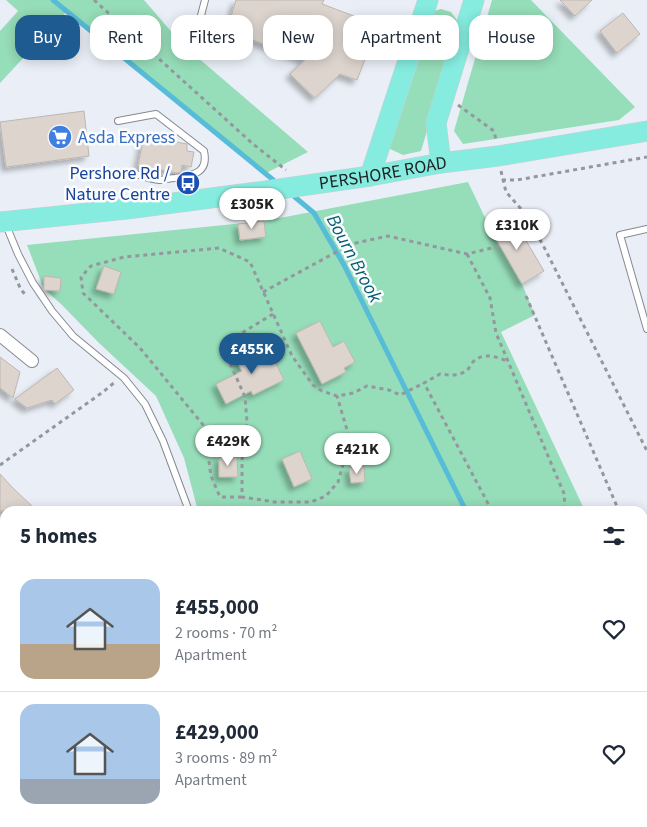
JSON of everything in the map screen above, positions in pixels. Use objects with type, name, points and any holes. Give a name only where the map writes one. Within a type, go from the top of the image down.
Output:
[{"type":"main road","points":[[370,176],[428,0]]},
{"type":"main road","points":[[441,164],[436,123],[467,2]]},
{"type":"main road","name":"PERSHORE ROAD","points":[[2,222],[127,209],[273,190],[300,180],[370,176],[647,131]]},
{"type":"street","points":[[0,335],[32,361]]},
{"type":"lane","points":[[201,15],[205,0]]},
{"type":"lane","points":[[118,121],[156,114],[204,151],[206,160],[202,169],[193,175],[159,180],[130,172],[123,172]]},
{"type":"lane","points":[[2,222],[33,284],[52,311],[73,336],[124,378],[145,404],[162,441],[187,506]]},
{"type":"lane","points":[[647,229],[620,235],[647,329]]},
{"type":"path","points":[[94,0],[253,144],[300,180]]},
{"type":"path","points":[[498,156],[506,192],[523,211],[543,246],[647,450]]},
{"type":"path","points":[[502,180],[517,180],[647,157]]},
{"type":"path","points":[[263,292],[350,244],[388,236],[467,254],[500,246]]},
{"type":"path","points":[[337,396],[350,440],[338,482],[326,496],[311,502],[275,502],[242,497],[220,497],[210,476],[204,426],[140,348],[83,293],[81,277],[91,266],[124,257],[220,248],[250,262],[292,356],[313,386],[337,396],[353,393],[367,386],[389,390],[400,395],[440,374],[452,376],[467,370],[474,360],[485,356],[494,356],[508,362]]},
{"type":"path","points":[[467,254],[490,298],[496,333],[566,496],[564,506]]},
{"type":"path","points":[[526,296],[617,506]]},
{"type":"path","points":[[242,497],[242,460],[247,422],[245,397],[222,345],[273,314]]},
{"type":"path","points":[[424,383],[489,506]]},
{"type":"path","points":[[0,465],[103,392]]},
{"type":"green space","points":[[6,0],[144,0],[157,15],[90,15],[90,32],[80,23],[80,15],[70,15],[66,12],[63,15],[15,15],[15,60],[21,60],[0,83],[0,31],[18,11]]},
{"type":"green space","points":[[492,0],[531,0],[546,15],[488,15]]},
{"type":"green space","points":[[441,9],[451,12],[453,15],[433,15],[434,11]]},
{"type":"green space","points":[[161,20],[171,31],[171,60],[201,60],[308,152],[264,174],[125,60],[161,60]]},
{"type":"green space","points":[[553,23],[635,107],[619,120],[463,144],[454,131],[475,60],[553,60]]},
{"type":"green space","points":[[418,60],[448,60],[421,151],[403,155],[388,148]]},
{"type":"green space","points":[[468,182],[491,230],[522,284],[535,315],[501,332],[583,506],[197,506],[184,458],[156,396],[44,289],[27,245],[264,221]]},
{"type":"building","points":[[236,0],[324,0],[322,4],[351,15],[343,15],[343,60],[365,60],[357,80],[340,74],[315,98],[290,74],[305,60],[333,60],[333,15],[263,15],[263,44],[253,40],[253,15],[232,15]]},
{"type":"building","points":[[560,0],[592,0],[575,16]]},
{"type":"building","points":[[623,13],[640,34],[617,53],[600,31]]},
{"type":"building","name":"Asda Express","points":[[84,111],[89,156],[6,167],[0,122]]},
{"type":"building","points":[[144,136],[187,144],[187,151],[194,152],[191,167],[182,165],[181,172],[177,173],[157,169],[156,174],[144,171],[145,168],[138,166]]},
{"type":"building","points":[[512,217],[544,271],[522,284],[491,230]]},
{"type":"building","points":[[264,221],[266,237],[240,240],[238,224]]},
{"type":"building","points":[[104,266],[121,272],[114,294],[96,289]]},
{"type":"building","points":[[44,276],[61,278],[60,291],[44,290]]},
{"type":"building","points":[[320,321],[333,347],[344,341],[355,362],[344,368],[346,372],[322,384],[296,333]]},
{"type":"building","points":[[266,343],[284,380],[253,395],[251,391],[226,404],[216,384],[242,371],[235,358]]},
{"type":"building","points":[[0,357],[20,372],[13,398],[0,388]]},
{"type":"building","points":[[57,368],[74,390],[55,404],[52,400],[27,408],[15,399]]},
{"type":"building","points":[[300,451],[312,479],[294,487],[282,459]]},
{"type":"building","points":[[219,457],[237,457],[238,477],[219,477]]},
{"type":"building","points":[[364,466],[365,482],[351,483],[349,468]]},
{"type":"building","points":[[0,474],[32,506],[0,506]]},
{"type":"waterway","name":"Bourn Brook","points":[[53,0],[277,183]]},
{"type":"waterway","name":"Bourn Brook","points":[[290,193],[314,213],[344,265],[464,506]]},
{"type":"place","name":"Asda Express","points":[[60,137]]},
{"type":"place","name":"Pershore Rd / Nature Centre","points":[[188,183]]}]
